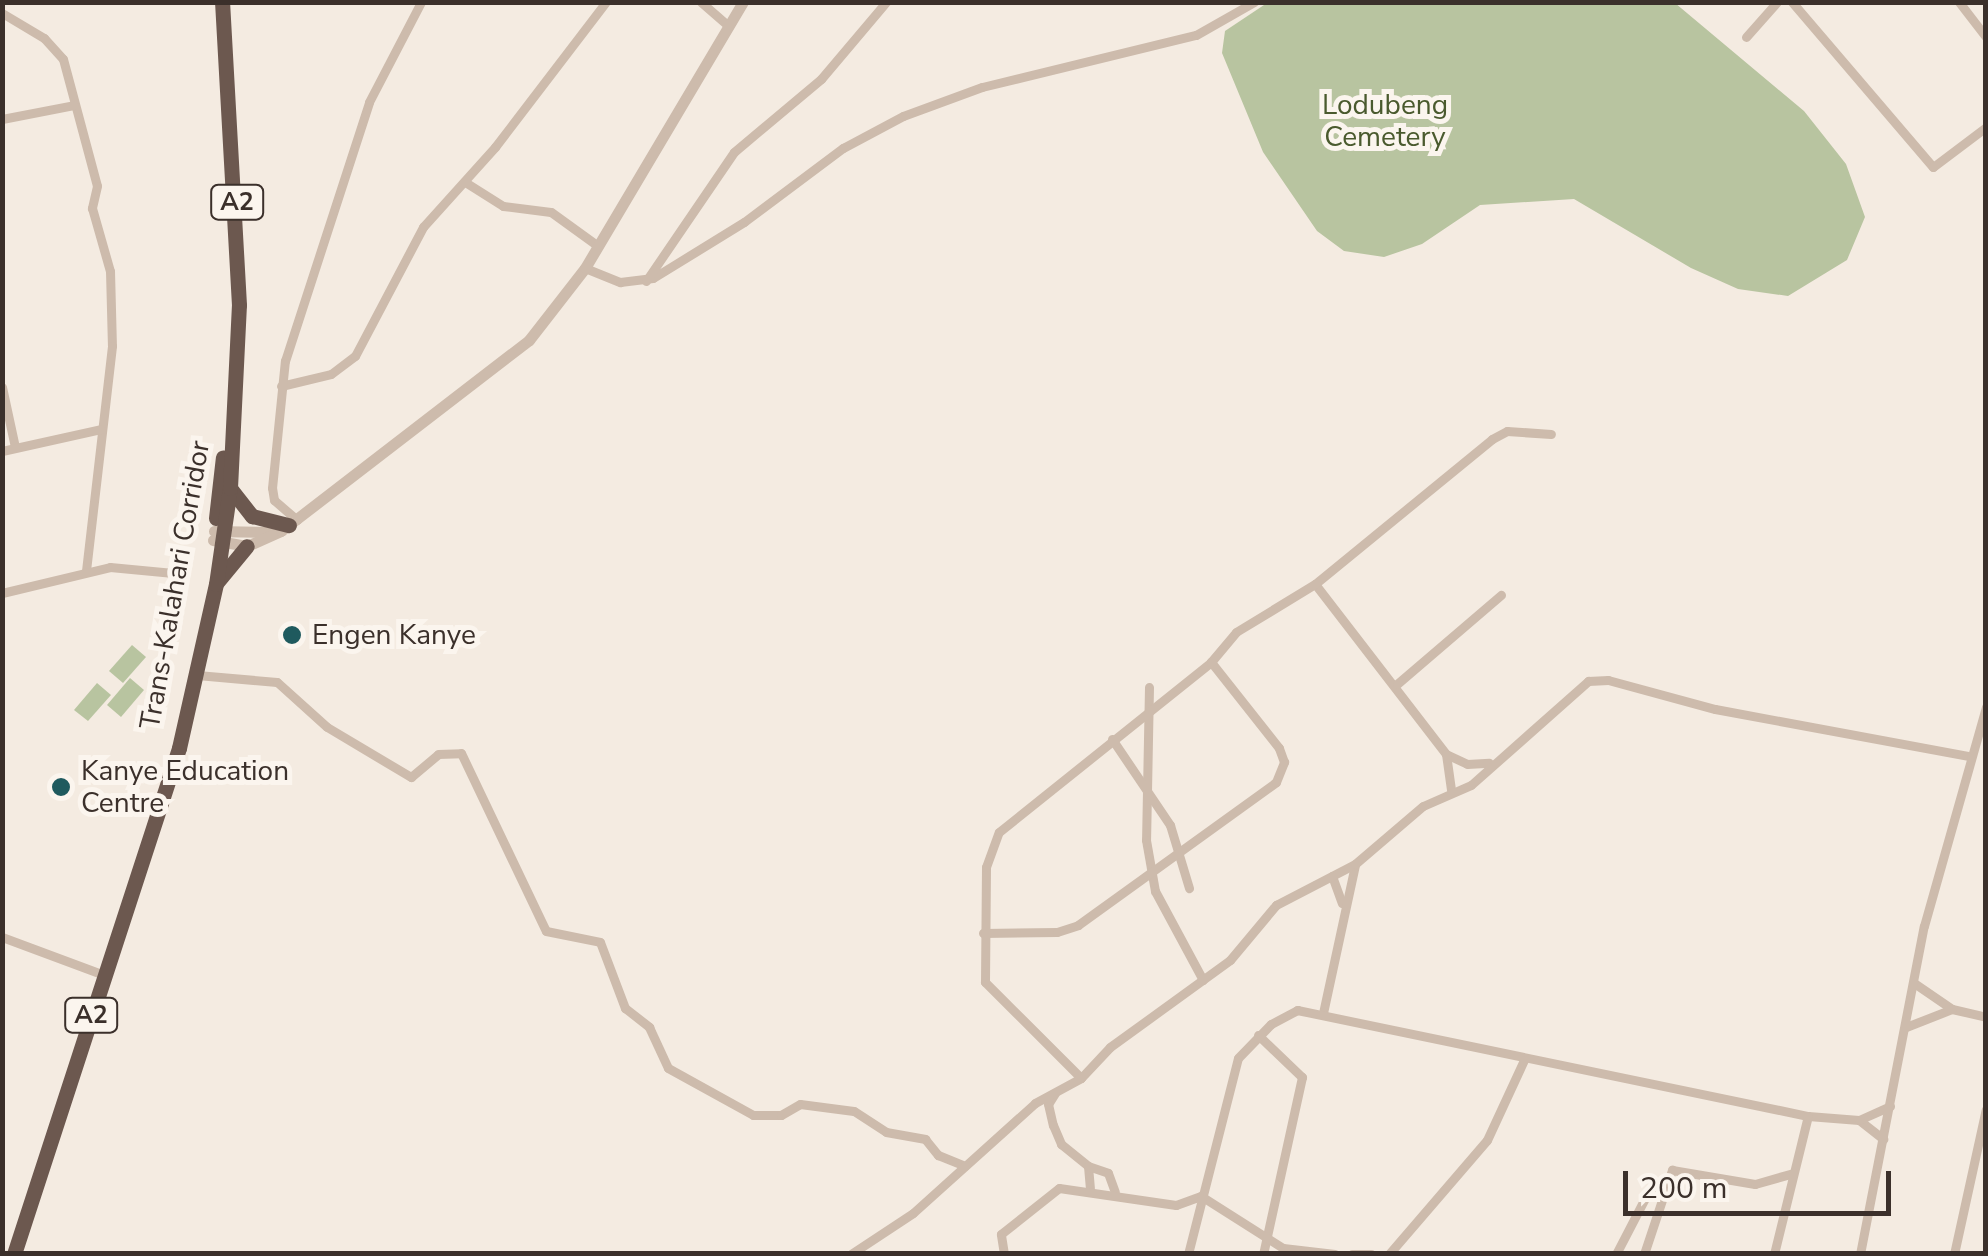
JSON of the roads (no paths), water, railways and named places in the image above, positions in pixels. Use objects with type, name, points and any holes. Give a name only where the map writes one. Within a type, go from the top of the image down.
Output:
[{"type":"highway","name":"Trans-Kalahari Corridor","points":[[168,778],[230,488],[237,200],[222,2]]},
{"type":"highway","name":"Trans-Kalahari Corridor","points":[[14,1254],[168,778],[197,675],[216,584],[234,402]]},
{"type":"highway","points":[[230,488],[252,516],[289,525]]},
{"type":"highway","points":[[216,584],[247,546]]},
{"type":"street","points":[[289,525],[274,500],[272,488],[281,386],[369,102],[421,2]]},
{"type":"street","points":[[281,386],[330,374],[355,356],[423,227],[465,182],[606,2]]},
{"type":"street","points":[[701,2],[728,26]]},
{"type":"street","points":[[218,536],[247,546],[289,525],[529,340],[585,268],[743,2]]},
{"type":"street","points":[[646,281],[734,152],[820,79],[886,2]]},
{"type":"street","points":[[585,268],[620,282],[646,281],[744,222],[843,148],[903,116],[982,86],[1196,35],[1254,2]]},
{"type":"street","points":[[1746,37],[1777,2]]},
{"type":"street","points":[[1792,2],[1933,167],[1986,127]]},
{"type":"street","points":[[1959,2],[1986,37]]},
{"type":"street","points":[[2,13],[55,47],[97,186],[92,208],[112,282],[86,570]]},
{"type":"street","points":[[2,119],[74,105]]},
{"type":"street","points":[[465,182],[503,206],[551,212],[598,246]]},
{"type":"street","points":[[2,387],[15,447]]},
{"type":"street","points":[[2,451],[101,429]]},
{"type":"street","points":[[1080,1078],[985,982],[986,867],[998,832],[1211,662],[1236,632],[1314,584],[1492,439],[1507,430],[1551,434]]},
{"type":"street","points":[[218,536],[289,525]]},
{"type":"street","points":[[2,593],[86,570],[184,574]]},
{"type":"street","points":[[1314,584],[1397,684],[1446,754],[1466,764],[1488,763]]},
{"type":"street","points":[[1397,684],[1501,596]]},
{"type":"street","points":[[984,933],[1068,930],[1267,790],[1284,762],[1211,662]]},
{"type":"street","points":[[197,675],[277,682],[328,726],[411,777],[438,754],[461,753],[546,932],[600,942],[625,1008],[648,1027],[668,1068],[753,1115],[782,1115],[800,1104],[854,1111],[886,1132],[925,1139],[938,1155],[965,1166]]},
{"type":"street","points":[[852,1254],[913,1213],[942,1181],[965,1166],[1035,1103],[1080,1078],[1110,1047],[1230,960],[1276,905],[1355,864],[1450,790],[1471,785],[1488,763],[1572,691],[1608,680],[1715,709],[1968,756]]},
{"type":"street","points":[[1149,687],[1146,840],[1154,868],[1155,891],[1203,980]]},
{"type":"street","points":[[1860,1254],[1914,983],[1968,756],[1986,707]]},
{"type":"street","points":[[1112,739],[1178,850],[1189,888]]},
{"type":"street","points":[[1446,754],[1450,790]]},
{"type":"street","points":[[1324,1013],[1342,903],[1355,864]]},
{"type":"street","points":[[1332,876],[1342,903]]},
{"type":"street","points":[[2,937],[104,974]]},
{"type":"street","points":[[1914,983],[1952,1010],[1986,1016]]},
{"type":"street","points":[[1188,1254],[1222,1099],[1238,1058],[1258,1034],[1297,1010],[1808,1116],[1859,1120],[1890,1106]]},
{"type":"street","points":[[1906,1027],[1952,1010]]},
{"type":"street","points":[[1258,1034],[1302,1077],[1263,1254]]},
{"type":"street","points":[[1390,1254],[1487,1140],[1524,1060]]},
{"type":"street","points":[[1048,1104],[1058,1088]]},
{"type":"street","points":[[1035,1103],[1048,1104]]},
{"type":"street","points":[[1048,1104],[1061,1144],[1088,1166],[1108,1173],[1115,1192]]},
{"type":"street","points":[[1954,1254],[1986,1109]]},
{"type":"street","points":[[1774,1254],[1808,1116]]},
{"type":"street","points":[[1859,1120],[1883,1139]]},
{"type":"street","points":[[938,1155],[942,1181]]},
{"type":"street","points":[[1088,1166],[1090,1188]]},
{"type":"street","points":[[1616,1254],[1645,1198],[1682,1168],[1754,1184],[1791,1174]]},
{"type":"street","points":[[1644,1254],[1664,1180]]},
{"type":"street","points":[[1004,1254],[1001,1234],[1044,1194],[1090,1188],[1176,1205],[1201,1196]]},
{"type":"street","points":[[1201,1196],[1266,1240],[1335,1254]]},
{"type":"street","points":[[1352,1254],[1371,1254]]},
{"type":"place","name":"Engen Kanye","points":[[292,635]]},
{"type":"place","name":"Kanye Education Centre","points":[[61,787]]},
{"type":"park label","name":"Lodubeng Cemetery","points":[[1385,121]]}]
